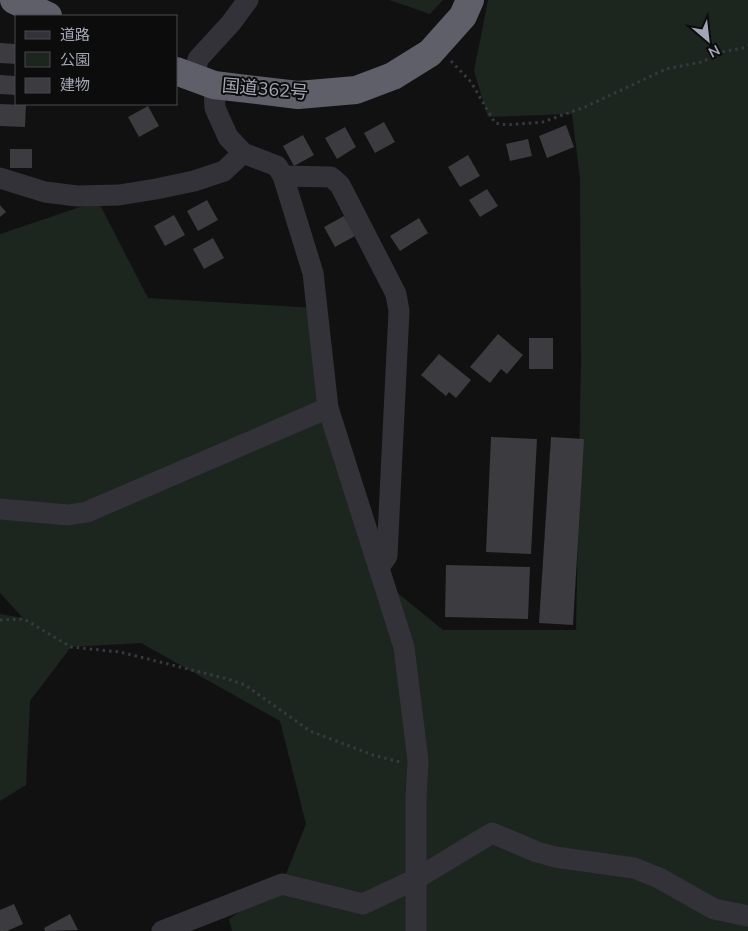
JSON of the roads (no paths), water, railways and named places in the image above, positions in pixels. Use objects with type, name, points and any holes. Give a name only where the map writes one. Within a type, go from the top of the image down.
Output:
[{"type":"highway","points":[[14,0],[46,15]]},
{"type":"highway","name":"国道362号","points":[[195,78],[298,95],[356,90],[393,76],[430,53],[463,16],[470,0]]},
{"type":"street","points":[[248,0],[231,23],[198,59],[195,78],[215,108],[228,137],[243,153],[277,166],[283,176],[313,273],[328,408],[404,647],[418,766],[416,799],[416,931]]},
{"type":"street","points":[[0,178],[45,192],[78,196],[119,195],[156,190],[194,181],[224,171],[243,153]]},
{"type":"street","points":[[283,176],[331,177],[340,185],[396,294],[399,311],[387,556],[379,567]]},
{"type":"street","points":[[0,509],[68,515],[87,512],[328,408]]},
{"type":"street","points":[[162,931],[282,884],[363,904],[416,879],[492,833],[537,852],[555,857],[634,868],[659,878],[714,909],[748,916]]}]
